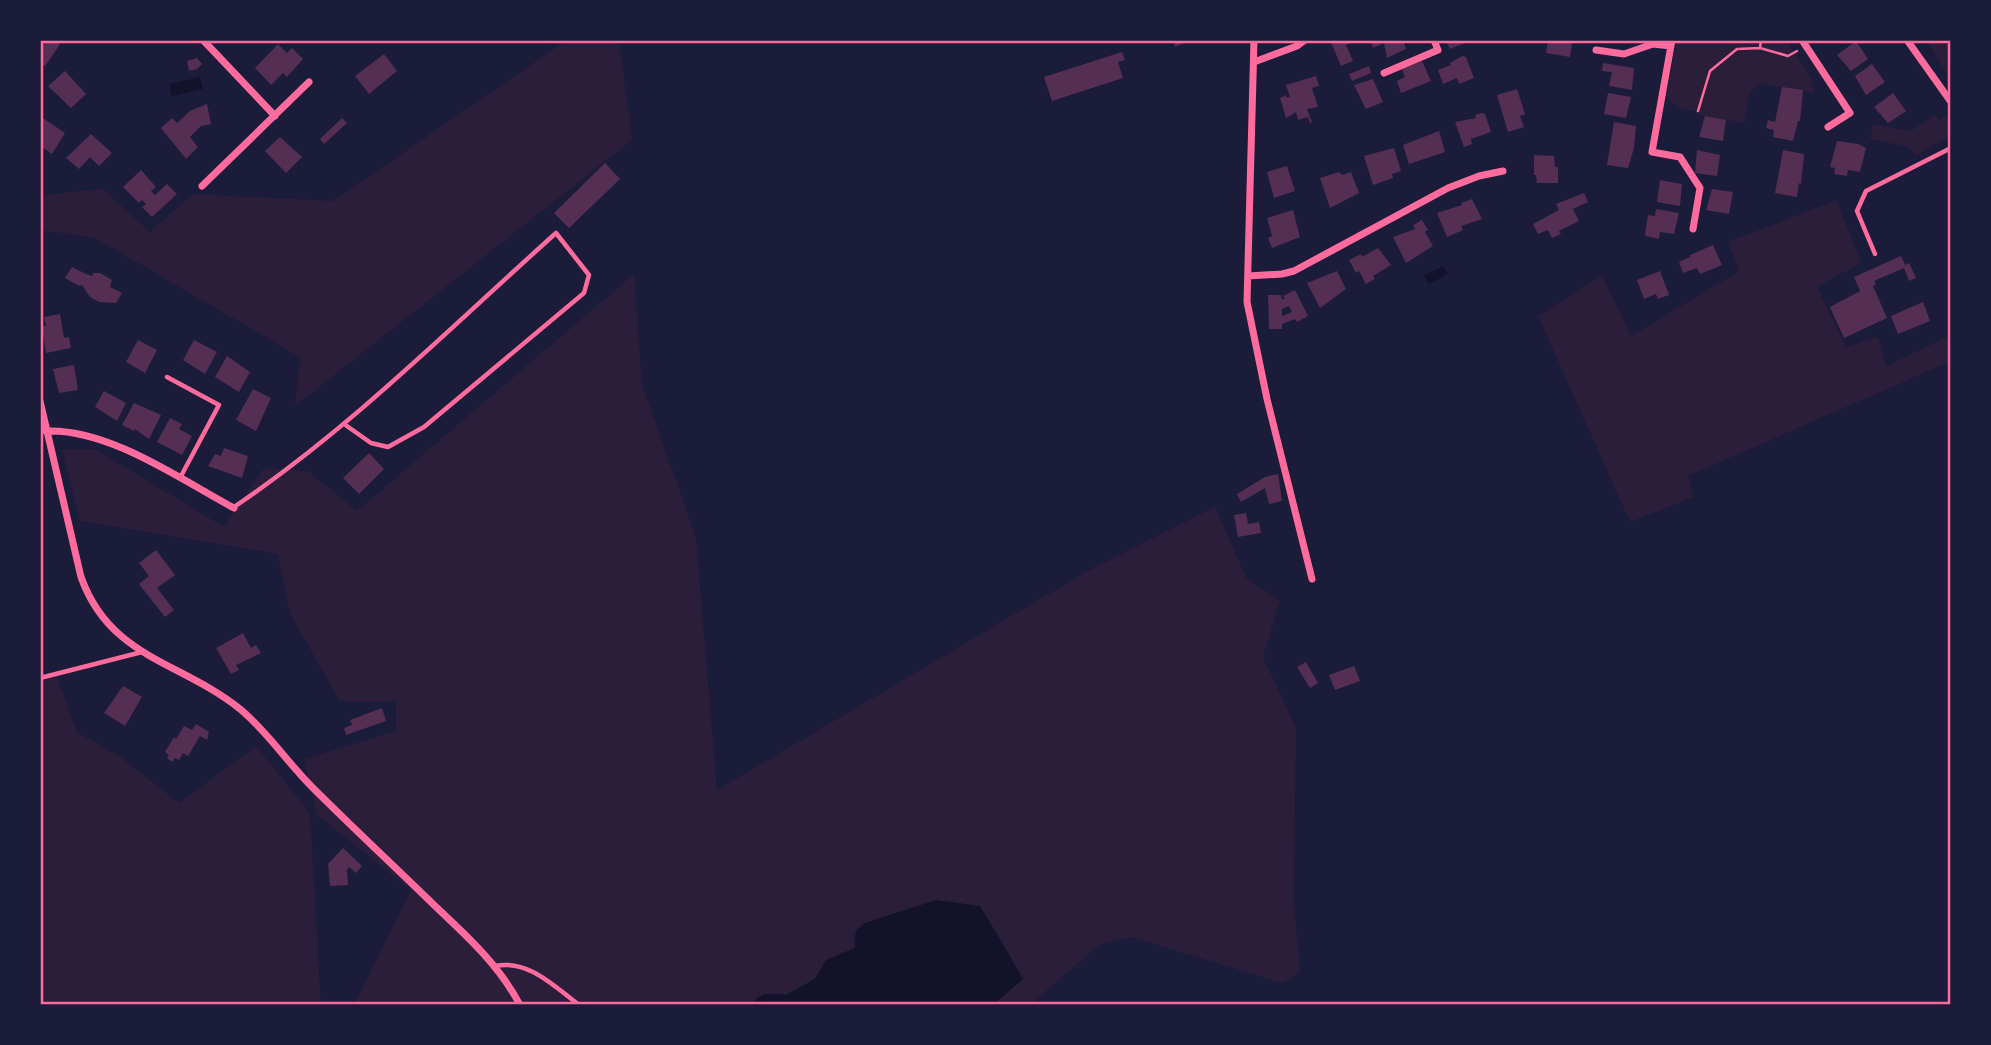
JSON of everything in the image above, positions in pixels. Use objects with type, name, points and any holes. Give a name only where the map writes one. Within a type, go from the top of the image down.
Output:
[{"type":"street","points":[[203,40],[275,116]]},
{"type":"street","points":[[1254,40],[1247,302],[1252,335],[1312,579]]},
{"type":"street","points":[[1254,62],[1297,46],[1304,40]]},
{"type":"street","points":[[1384,73],[1438,50],[1434,40]]},
{"type":"street","points":[[1908,40],[1951,102]]},
{"type":"street","points":[[1804,42],[1850,113],[1828,128]]},
{"type":"street","points":[[1596,50],[1623,54],[1653,44],[1671,43],[1652,152],[1680,157],[1700,188],[1693,229]]},
{"type":"street","points":[[202,186],[309,82]]},
{"type":"street","points":[[1248,276],[1294,271],[1448,188],[1503,171]]},
{"type":"street","points":[[40,401],[80,577],[90,600],[113,630],[143,652],[207,687],[249,717],[310,785],[495,966],[520,1005]]},
{"type":"street","points":[[46,431],[69,431],[102,438],[234,508]]},
{"type":"lane","points":[[1875,254],[1857,211],[1866,191],[1951,148]]},
{"type":"lane","points":[[234,508],[285,473],[344,424],[556,233],[589,275],[584,293],[424,427],[388,447],[371,443],[344,424]]},
{"type":"lane","points":[[167,377],[219,405],[180,478]]},
{"type":"lane","points":[[40,678],[143,652]]},
{"type":"lane","points":[[495,966],[524,966],[579,1005]]},
{"type":"path","points":[[1760,48],[1761,40]]},
{"type":"path","points":[[1698,111],[1710,71],[1737,49],[1760,48],[1788,56],[1804,42]]},
{"type":"shaded area","points":[[567,40],[619,40],[632,140],[295,406],[300,357],[95,238],[40,230],[40,195],[103,189],[150,232],[192,194],[333,201]]},
{"type":"shaded area","points":[[1677,40],[1786,40],[1810,75],[1815,93],[1760,83],[1750,92],[1744,123],[1699,115],[1699,112],[1675,105],[1667,93]]},
{"type":"shaded area","points":[[1926,40],[1951,40],[1951,80]]},
{"type":"shaded area","points":[[200,77],[203,89],[172,96],[169,84]]},
{"type":"shaded area","points":[[1935,115],[1939,120],[1945,116],[1951,123],[1951,135],[1916,156],[1909,147],[1870,139],[1873,124],[1911,131]]},
{"type":"shaded area","points":[[1837,200],[1861,263],[1817,287],[1846,347],[1878,337],[1886,366],[1951,335],[1951,361],[1688,476],[1694,497],[1630,522],[1538,316],[1602,275],[1631,336],[1739,271],[1728,242]]},
{"type":"shaded area","points":[[1443,266],[1448,274],[1429,284],[1424,276]]},
{"type":"shaded area","points":[[634,274],[642,384],[696,538],[717,790],[1084,573],[1215,507],[1247,579],[1280,600],[1263,657],[1296,728],[1294,902],[1300,972],[1282,983],[1131,937],[1099,945],[1030,1005],[993,1005],[1023,978],[984,912],[856,929],[853,937],[855,948],[826,960],[815,979],[786,995],[774,993],[758,997],[752,1005],[354,1005],[411,890],[317,815],[304,759],[396,731],[396,702],[340,701],[290,614],[278,554],[80,521],[62,449],[95,449],[224,527],[264,468],[308,471],[357,511]]},
{"type":"shaded area","points":[[57,677],[77,732],[119,756],[179,803],[256,746],[310,813],[321,1005],[40,1005],[40,681]]},
{"type":"shaded area","points":[[936,900],[980,906],[1023,979],[993,1005],[752,1005],[764,994],[786,995],[815,979],[826,960],[855,948],[857,931],[865,923]]},
{"type":"building","points":[[46,40],[60,40],[59,46],[45,66],[40,63],[40,50]]},
{"type":"building","points":[[1173,40],[1191,40],[1175,47]]},
{"type":"building","points":[[1330,40],[1358,40],[1346,45],[1353,61],[1341,66]]},
{"type":"building","points":[[1370,40],[1403,40],[1406,49],[1387,58],[1384,43],[1373,48]]},
{"type":"building","points":[[1451,40],[1472,40],[1450,49],[1447,43]]},
{"type":"building","points":[[1548,40],[1570,40],[1570,57],[1546,53]]},
{"type":"building","points":[[1856,41],[1868,59],[1851,71],[1837,55]]},
{"type":"building","points":[[278,44],[287,53],[292,48],[303,59],[287,77],[283,73],[271,85],[255,68]]},
{"type":"building","points":[[1122,52],[1125,60],[1118,62],[1123,78],[1052,101],[1044,77]]},
{"type":"building","points":[[384,54],[397,71],[369,94],[355,76]]},
{"type":"building","points":[[1462,56],[1466,57],[1474,78],[1459,84],[1457,78],[1443,84],[1438,70],[1451,65],[1450,63]]},
{"type":"building","points":[[197,58],[202,64],[189,71],[187,61]]},
{"type":"building","points":[[1422,61],[1431,81],[1401,93],[1397,81],[1405,77],[1402,69]]},
{"type":"building","points":[[1603,63],[1634,68],[1632,90],[1609,86],[1612,72],[1602,71]]},
{"type":"building","points":[[1872,64],[1885,82],[1866,95],[1855,76]]},
{"type":"building","points":[[1369,66],[1371,73],[1352,81],[1349,74]]},
{"type":"building","points":[[65,71],[86,94],[71,108],[48,86]]},
{"type":"building","points":[[1316,76],[1319,86],[1312,88],[1318,107],[1307,109],[1312,122],[1310,123],[1308,117],[1298,120],[1296,112],[1286,118],[1280,98],[1286,95],[1287,98],[1290,97],[1286,85]]},
{"type":"building","points":[[1373,79],[1383,102],[1366,109],[1354,85]]},
{"type":"building","points":[[1782,87],[1803,90],[1800,121],[1793,141],[1773,137],[1774,130],[1766,128],[1768,120],[1775,122]]},
{"type":"building","points":[[1517,89],[1525,114],[1520,116],[1524,127],[1508,132],[1497,95]]},
{"type":"building","points":[[1608,93],[1631,97],[1626,118],[1604,114]]},
{"type":"building","points":[[1893,93],[1906,111],[1888,123],[1874,107]]},
{"type":"building","points":[[207,104],[211,124],[201,126],[190,137],[198,147],[186,159],[161,128],[172,118],[177,123],[190,111]]},
{"type":"building","points":[[1485,114],[1491,132],[1471,139],[1472,144],[1464,147],[1455,122],[1476,118],[1475,115]]},
{"type":"building","points":[[40,116],[65,133],[52,154],[40,146]]},
{"type":"building","points":[[1705,116],[1726,120],[1723,141],[1699,137]]},
{"type":"building","points":[[342,118],[347,123],[324,144],[320,139]]},
{"type":"building","points":[[1614,122],[1636,126],[1634,148],[1628,168],[1607,165]]},
{"type":"building","points":[[1439,131],[1445,152],[1409,164],[1403,145]]},
{"type":"building","points":[[91,134],[112,153],[99,166],[90,157],[79,169],[66,158]]},
{"type":"building","points":[[280,137],[302,157],[286,173],[265,151]]},
{"type":"building","points":[[1837,141],[1866,148],[1860,172],[1848,170],[1847,176],[1834,174],[1835,168],[1830,167]]},
{"type":"building","points":[[1394,148],[1401,171],[1392,174],[1393,178],[1373,185],[1364,156]]},
{"type":"building","points":[[1697,150],[1720,155],[1717,176],[1695,173]]},
{"type":"building","points":[[1783,150],[1804,154],[1797,197],[1775,193]]},
{"type":"building","points":[[1534,155],[1554,156],[1555,167],[1558,167],[1558,183],[1537,183],[1534,175]]},
{"type":"building","points":[[605,163],[620,179],[569,228],[554,213]]},
{"type":"building","points":[[1287,166],[1295,191],[1274,198],[1267,172]]},
{"type":"building","points":[[141,170],[156,187],[151,191],[155,195],[167,184],[177,194],[152,217],[142,207],[146,204],[142,200],[139,203],[123,187]]},
{"type":"building","points":[[1339,172],[1342,175],[1351,172],[1359,193],[1330,208],[1320,178]]},
{"type":"building","points":[[1660,180],[1682,184],[1680,206],[1657,202]]},
{"type":"building","points":[[1712,189],[1733,192],[1729,214],[1706,210]]},
{"type":"building","points":[[1584,193],[1588,202],[1573,209],[1579,221],[1559,231],[1561,234],[1552,238],[1548,230],[1538,234],[1533,224],[1559,210],[1556,204]]},
{"type":"building","points":[[1472,199],[1482,219],[1461,226],[1463,230],[1447,237],[1437,213]]},
{"type":"building","points":[[1656,209],[1679,213],[1674,234],[1660,232],[1659,239],[1646,236],[1648,215],[1655,216]]},
{"type":"building","points":[[1293,210],[1300,237],[1272,248],[1268,238],[1272,236],[1267,218]]},
{"type":"building","points":[[1422,220],[1433,246],[1406,263],[1393,237],[1415,229],[1413,225]]},
{"type":"building","points":[[1713,245],[1722,265],[1700,274],[1697,268],[1683,273],[1679,262]]},
{"type":"building","points":[[1378,248],[1391,265],[1373,276],[1375,279],[1366,284],[1349,260],[1361,254],[1362,257]]},
{"type":"building","points":[[1901,256],[1905,265],[1909,263],[1916,278],[1909,281],[1904,268],[1874,281],[1876,284],[1873,286],[1887,318],[1844,338],[1830,307],[1860,291],[1854,277]]},
{"type":"building","points":[[72,267],[92,276],[93,273],[100,273],[112,280],[110,287],[122,293],[116,303],[99,302],[90,297],[82,285],[65,278]]},
{"type":"building","points":[[1337,271],[1346,289],[1320,308],[1307,283]]},
{"type":"building","points":[[1660,271],[1669,295],[1658,299],[1656,294],[1644,299],[1637,280]]},
{"type":"building","points":[[1295,290],[1308,316],[1297,322],[1295,319],[1282,324],[1282,329],[1269,329],[1268,295],[1281,295],[1282,300],[1285,298],[1283,296]],"holes":[[[1289,306],[1292,312],[1282,316],[1282,309]]]},
{"type":"building","points":[[1923,302],[1930,321],[1898,334],[1891,316]]},
{"type":"building","points":[[60,314],[64,338],[69,337],[71,348],[46,353],[42,326],[46,326],[44,317]]},
{"type":"building","points":[[138,340],[157,350],[145,373],[126,362]]},
{"type":"building","points":[[194,340],[217,352],[205,374],[183,360]]},
{"type":"building","points":[[227,356],[250,372],[239,392],[215,377]]},
{"type":"building","points":[[74,365],[78,390],[59,393],[53,369]]},
{"type":"building","points":[[253,389],[271,398],[256,431],[236,420]]},
{"type":"building","points":[[104,391],[126,403],[117,421],[95,407]]},
{"type":"building","points":[[134,403],[161,415],[149,439],[135,429],[134,431],[122,425]]},
{"type":"building","points":[[170,418],[182,424],[179,429],[192,436],[182,455],[157,442]]},
{"type":"building","points":[[224,448],[248,456],[242,478],[208,466],[215,454],[221,456]]},
{"type":"building","points":[[369,453],[384,469],[359,494],[343,478]]},
{"type":"building","points":[[1278,474],[1282,501],[1269,504],[1265,488],[1241,502],[1237,494],[1265,477]]},
{"type":"building","points":[[1246,513],[1248,524],[1259,522],[1261,533],[1238,537],[1234,515]]},
{"type":"building","points":[[156,550],[175,575],[157,588],[174,610],[165,617],[139,584],[149,576],[139,563]]},
{"type":"building","points":[[243,633],[251,648],[256,645],[261,653],[236,665],[239,670],[231,674],[216,648]]},
{"type":"building","points":[[1306,662],[1318,683],[1310,688],[1297,667]]},
{"type":"building","points":[[1354,666],[1360,681],[1335,690],[1329,675]]},
{"type":"building","points":[[123,686],[142,697],[125,726],[104,713]]},
{"type":"building","points":[[382,708],[386,721],[346,735],[344,728],[352,725],[350,720]]},
{"type":"building","points":[[196,724],[209,732],[207,740],[200,736],[188,756],[183,753],[179,760],[175,758],[172,762],[165,752],[174,737],[176,739],[184,726],[192,730]]},
{"type":"building","points":[[343,848],[362,866],[356,873],[349,867],[348,885],[330,886],[328,864]]}]
